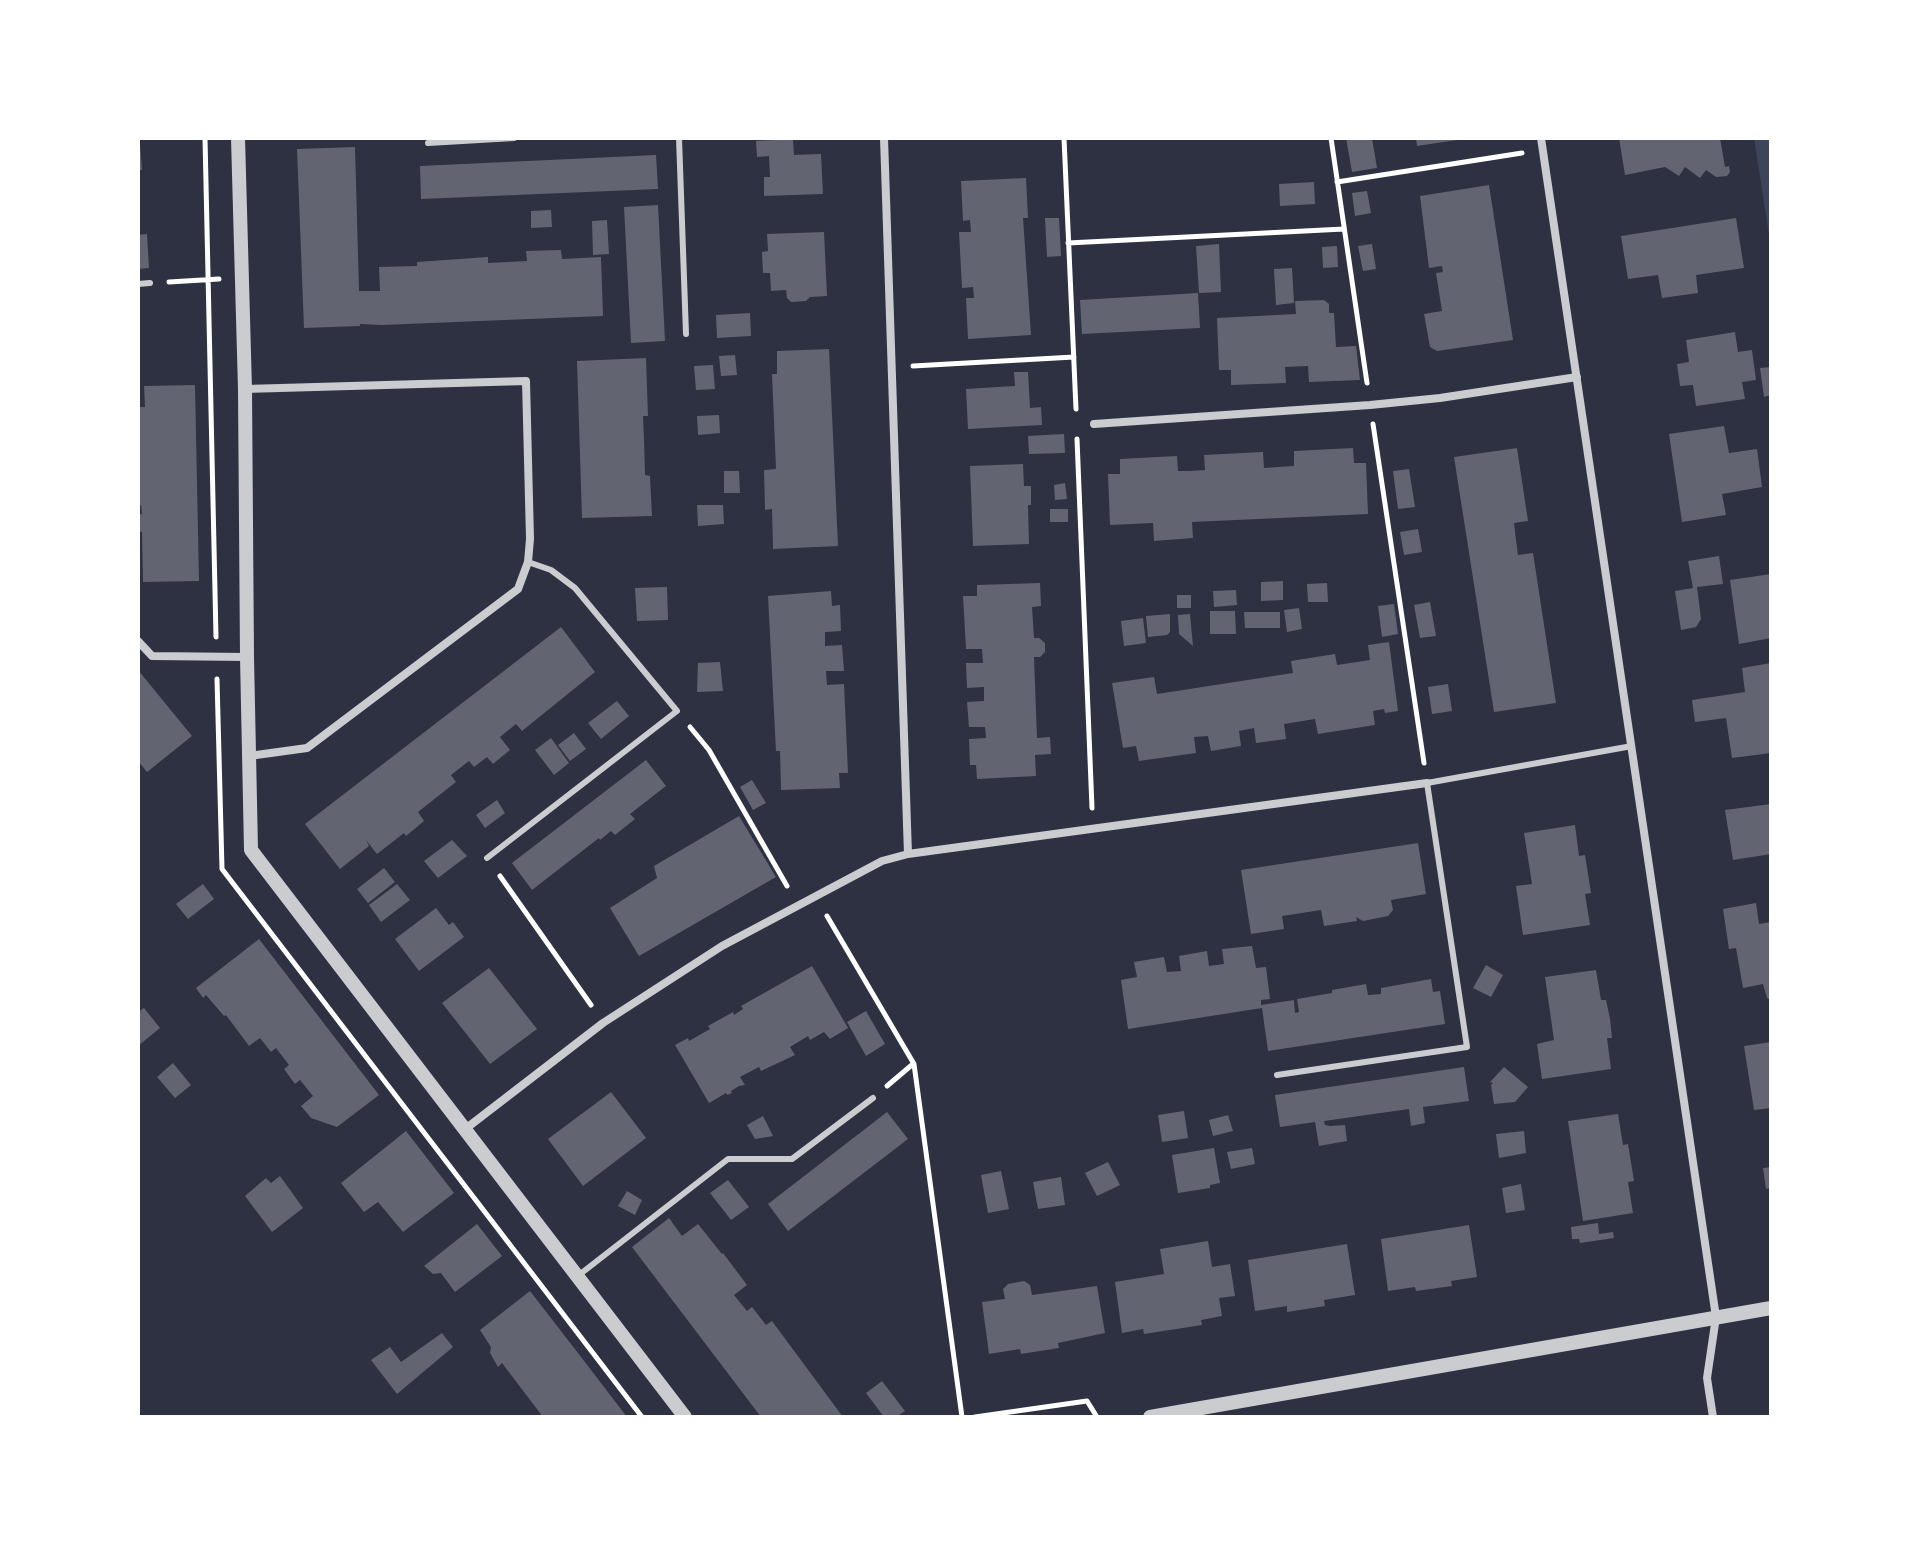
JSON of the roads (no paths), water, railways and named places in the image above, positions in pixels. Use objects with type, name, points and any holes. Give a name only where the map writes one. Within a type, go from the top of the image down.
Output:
[{"type":"street","points":[[238,138],[245,389],[251,850],[685,1417]]},
{"type":"street","points":[[884,138],[908,854]]},
{"type":"street","points":[[1541,138],[1716,1317],[1707,1378],[1713,1417]]},
{"type":"street","points":[[1094,424],[1370,405],[1440,398],[1577,377]]},
{"type":"street","points":[[245,389],[526,381],[530,539],[528,562],[518,589],[307,748],[249,756]]},
{"type":"street","points":[[138,641],[152,656],[247,657]]},
{"type":"street","points":[[464,1131],[603,1023],[722,946],[882,861],[908,854],[1427,783]]},
{"type":"street","points":[[1150,1417],[1771,1308]]},
{"type":"lane","points":[[428,143],[514,138]]},
{"type":"lane","points":[[679,138],[686,334]]},
{"type":"lane","points":[[138,284],[150,283]]},
{"type":"lane","points":[[487,858],[677,711],[575,588],[551,570],[528,562]]},
{"type":"lane","points":[[1277,1075],[1467,1047],[1427,783],[1632,746]]},
{"type":"lane","points":[[577,1278],[728,1159],[792,1159],[873,1098]]}]
